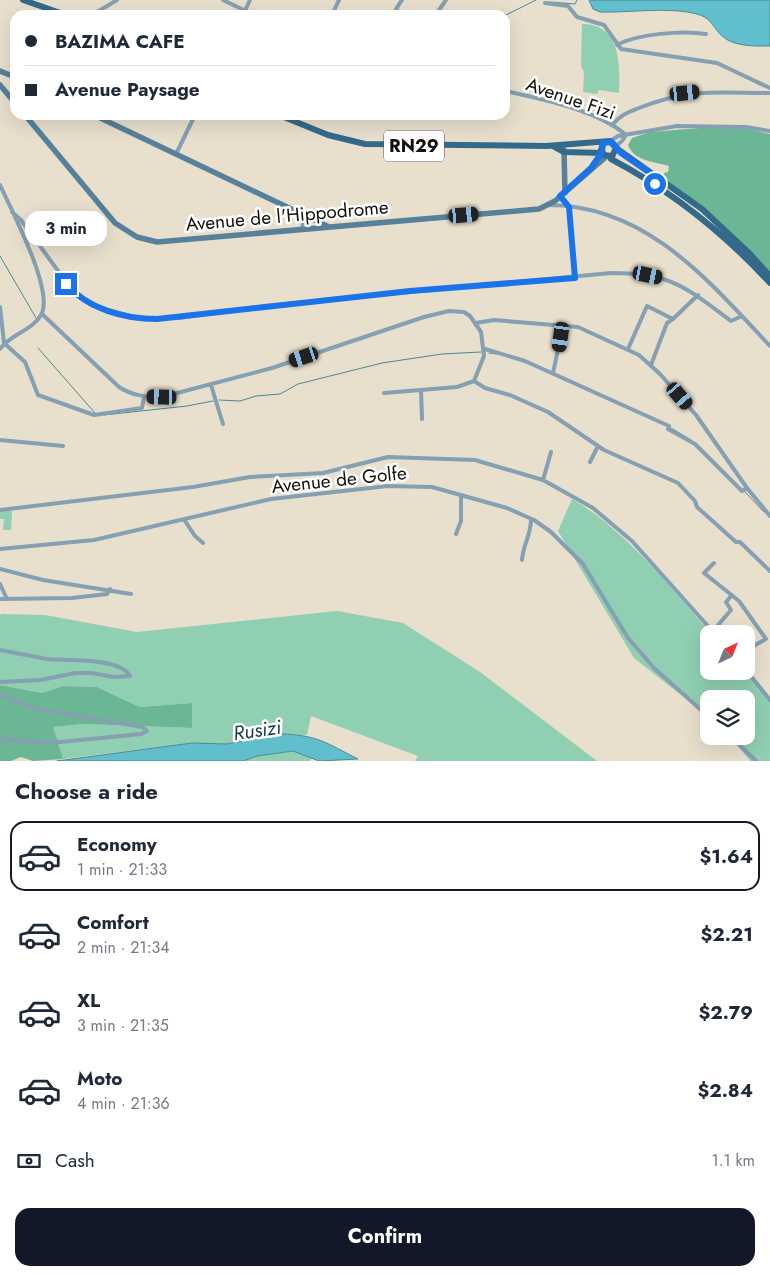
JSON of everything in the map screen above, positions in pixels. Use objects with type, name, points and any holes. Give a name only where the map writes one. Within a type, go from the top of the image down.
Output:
[{"type":"main road","points":[[23,0],[52,10]]},
{"type":"main road","name":"RN29","points":[[291,120],[328,135],[365,144],[553,146],[564,143],[611,144],[716,228],[770,283]]},
{"type":"main road","points":[[607,156],[611,144]]},
{"type":"main road","points":[[607,156],[611,144]]},
{"type":"main road","name":"RN29","points":[[553,146],[564,152],[607,156],[657,181],[719,224],[770,276]]},
{"type":"street","points":[[100,10],[117,0]]},
{"type":"street","points":[[223,0],[239,10]]},
{"type":"street","points":[[544,3],[568,6],[577,17],[601,24],[607,28],[617,45],[623,50],[717,63],[770,88]]},
{"type":"street","points":[[617,45],[630,38],[653,35],[692,32],[706,34]]},
{"type":"street","points":[[0,85],[10,97]]},
{"type":"street","name":"Avenue Fizi","points":[[510,92],[550,102],[613,124],[626,135]]},
{"type":"street","points":[[613,124],[621,115],[671,96],[705,92],[770,94]]},
{"type":"street","name":"Avenue de l'Hippodrome","points":[[29,120],[115,223],[137,237],[157,242],[539,209],[548,205],[607,156]]},
{"type":"street","points":[[105,120],[329,227]]},
{"type":"street","points":[[176,154],[193,120]]},
{"type":"street","points":[[611,144],[618,136],[677,126],[746,127],[770,131]]},
{"type":"street","points":[[611,144],[622,142],[626,135]]},
{"type":"street","points":[[564,143],[562,194],[567,206],[575,278]]},
{"type":"street","points":[[0,185],[39,277],[44,298],[42,314],[31,325],[4,343],[0,349]]},
{"type":"street","points":[[548,205],[567,206],[618,218],[669,246],[742,316],[770,346]]},
{"type":"street","points":[[12,212],[21,220],[72,290],[91,305],[140,319],[179,318],[264,306],[410,291],[575,278],[611,273],[634,273],[661,278],[683,286],[698,295],[731,321],[742,316]]},
{"type":"street","points":[[302,229],[304,216]]},
{"type":"street","points":[[651,365],[667,322],[673,319],[698,295]]},
{"type":"street","points":[[628,349],[647,306],[673,319]]},
{"type":"street","points":[[0,307],[4,343],[25,362],[38,395],[96,414],[142,408],[144,397]]},
{"type":"street","points":[[42,314],[109,380],[126,392],[144,397],[173,396],[272,368],[432,315],[457,311],[470,316],[476,323],[485,349],[482,365],[474,381],[457,387],[384,393]]},
{"type":"street","points":[[476,323],[494,320],[578,327],[639,355],[651,365],[703,424],[747,488],[770,516]]},
{"type":"street","points":[[553,373],[563,326]]},
{"type":"street","points":[[485,349],[525,360],[669,426],[668,429],[695,444],[742,491],[747,488]]},
{"type":"street","points":[[474,381],[485,388],[548,412],[598,446],[678,483],[695,501],[697,508],[736,542],[740,542],[747,548],[770,571]]},
{"type":"street","points":[[211,385],[223,424]]},
{"type":"street","points":[[421,390],[422,419]]},
{"type":"street","points":[[0,440],[63,446]]},
{"type":"street","points":[[590,462],[598,446]]},
{"type":"street","points":[[543,480],[551,452]]},
{"type":"street","points":[[0,510],[193,487],[250,477],[323,473],[388,457],[475,460],[543,480],[593,508],[632,541],[707,625]]},
{"type":"street","name":"Avenue de Golfe","points":[[0,549],[72,544],[185,521],[253,502],[382,486],[419,485],[507,508],[531,519],[551,532],[576,555],[628,638],[655,669],[700,709]]},
{"type":"street","points":[[456,534],[461,521],[461,495]]},
{"type":"street","points":[[522,560],[523,550],[530,535],[531,519]]},
{"type":"street","points":[[185,521],[195,536],[203,543]]},
{"type":"street","points":[[714,563],[704,573],[732,595],[751,615],[766,639],[755,645]]},
{"type":"street","points":[[0,569],[43,580],[110,589],[131,594]]},
{"type":"street","points":[[0,584],[6,597]]},
{"type":"street","points":[[0,599],[6,597],[84,597],[107,594],[110,589]]},
{"type":"street","points":[[0,594],[6,597]]},
{"type":"street","points":[[720,625],[731,610],[726,602],[732,595]]},
{"type":"street","points":[[0,650],[49,659],[94,661],[122,669],[130,676],[114,678],[92,673],[41,680],[0,682]]},
{"type":"street","points":[[754,680],[770,700]]},
{"type":"street","points":[[0,695],[36,709],[142,727],[147,731],[140,734],[50,743],[0,739]]},
{"type":"street","points":[[739,745],[756,761]]},
{"type":"green space","points":[[582,24],[595,26],[611,38],[618,58],[619,93],[599,90],[597,94],[583,92],[584,72],[581,66]]},
{"type":"green space","points":[[700,128],[744,128],[770,134],[770,276],[723,227],[661,180],[664,173],[668,172],[669,166],[640,158],[628,145],[632,138],[650,132]]},
{"type":"green space","points":[[572,499],[611,527],[663,579],[704,625],[700,625],[700,680],[752,680],[770,701],[770,761],[750,761],[737,745],[755,745],[755,690],[700,690],[700,710],[634,658],[558,531]]},
{"type":"green space","points":[[0,511],[12,511],[11,530],[3,530],[4,519],[0,519]]},
{"type":"green space","points":[[337,611],[403,623],[480,672],[597,761],[415,761],[418,756],[311,716],[307,735],[281,734],[227,744],[192,743],[63,759],[52,727],[83,724],[192,728],[192,703],[140,707],[97,687],[63,686],[42,693],[0,685],[0,615],[2,614],[45,615],[137,632]]},
{"type":"green space","points":[[0,685],[42,693],[63,686],[97,687],[140,707],[192,703],[192,728],[83,724],[53,727],[63,759],[33,761],[21,757],[11,761],[0,761]]},
{"type":"green space","points":[[293,751],[312,757],[310,761],[243,761],[257,756]]},
{"type":"water","points":[[589,0],[770,0],[770,46],[745,45],[727,40],[704,17],[689,12],[664,10],[600,12],[593,9]]},
{"type":"water","points":[[281,734],[313,738],[358,759],[319,761],[293,751],[257,756],[243,761],[57,761],[192,743],[227,744]]},
{"type":"waterway","points":[[510,13],[536,0]]},
{"type":"waterway","points":[[550,2],[575,4],[577,0]]},
{"type":"waterway","points":[[0,256],[36,318]]},
{"type":"waterway","points":[[38,348],[95,413]]},
{"type":"waterway","points":[[219,400],[240,401],[256,396],[280,394],[298,384],[382,363],[442,354],[481,352]]},
{"type":"waterway","points":[[489,353],[497,354]]},
{"type":"waterway","points":[[104,415],[187,406],[213,401]]},
{"type":"waterway","points":[[671,428],[691,440]]},
{"type":"waterway","points":[[744,491],[764,512]]},
{"type":"route","points":[[66,284],[91,305],[125,316],[140,319],[157,319],[410,291],[575,278],[569,207],[560,196],[591,168],[602,152],[603,143],[612,142],[621,153],[659,179],[655,184]]},
{"type":"water label","name":"Rusizi","points":[[257,730]]}]
